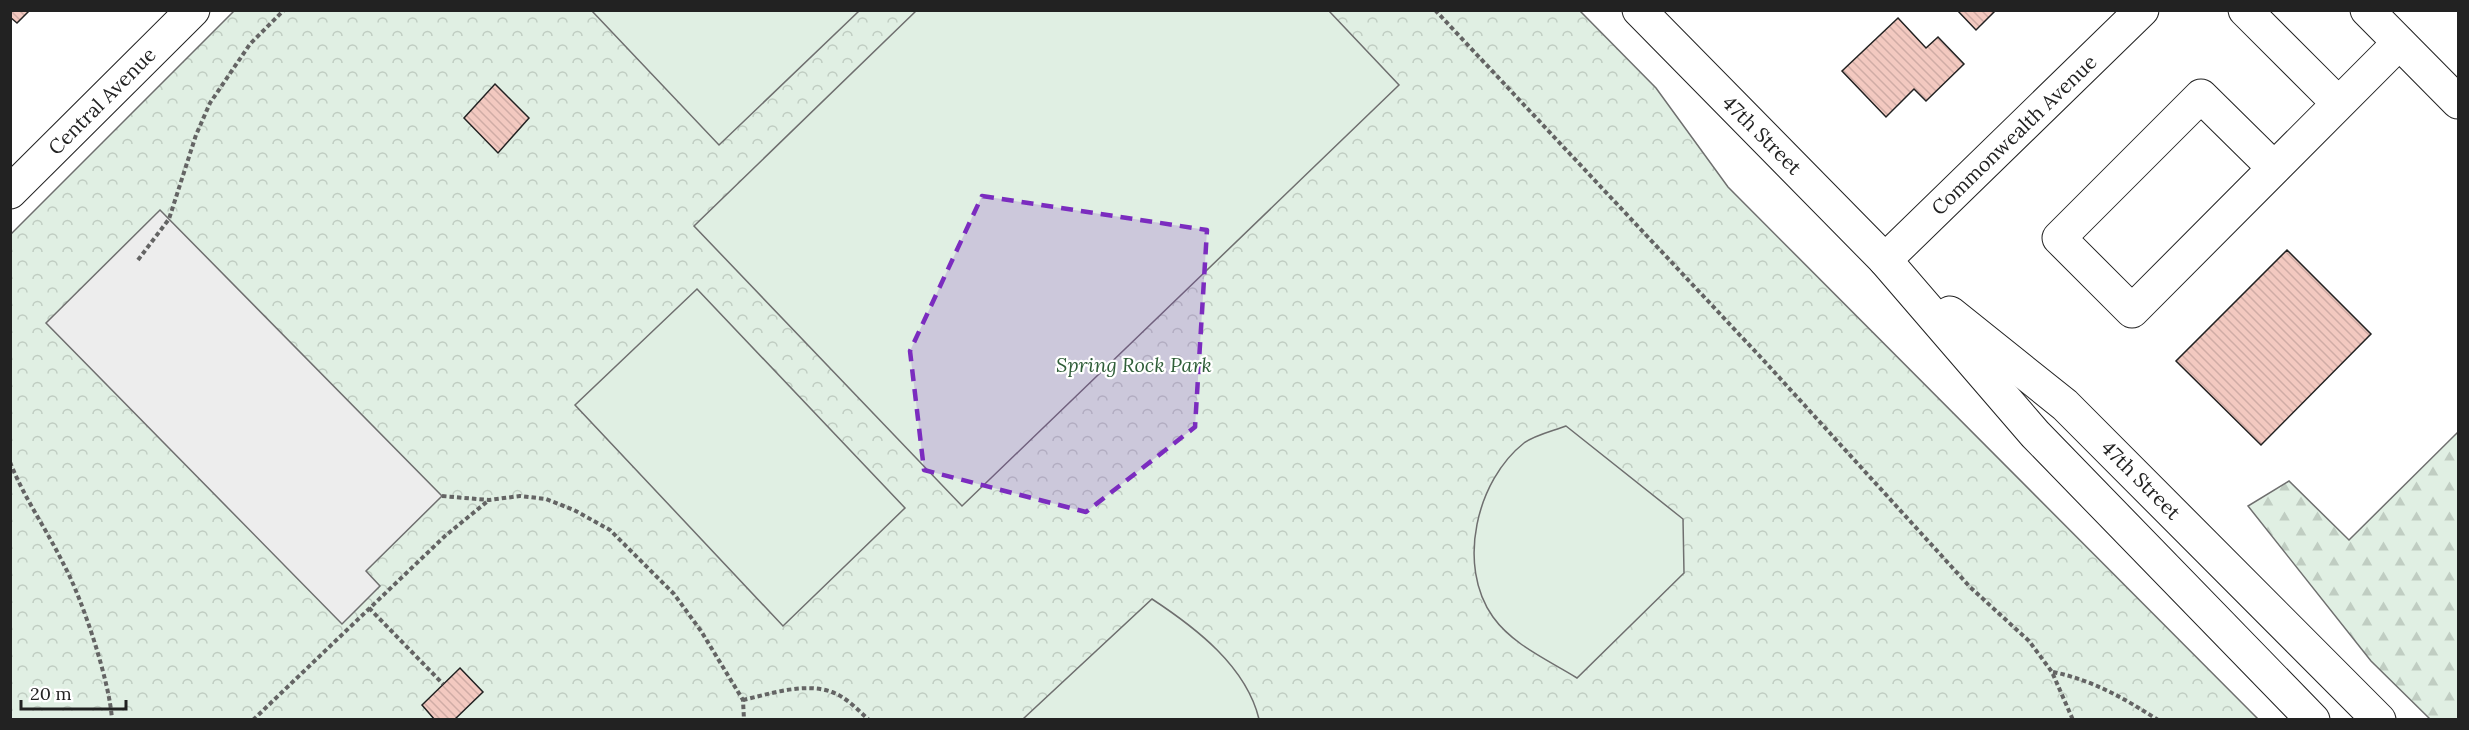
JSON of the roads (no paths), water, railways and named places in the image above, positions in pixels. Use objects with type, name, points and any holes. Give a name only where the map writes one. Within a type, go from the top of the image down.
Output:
[{"type":"main road","name":"Central Avenue","points":[[10,192],[193,10]]},
{"type":"main road","name":"47th Street","points":[[1639,10],[1885,260],[2035,434],[2313,720]]},
{"type":"main road","name":"Commonwealth Avenue","points":[[1885,260],[2142,10]]},
{"type":"main road","points":[[2245,10],[2338,103]]},
{"type":"main road","points":[[2367,10],[2458,102]]},
{"type":"main road","points":[[2274,168],[2201,96],[2059,238],[2132,311],[2399,43]]},
{"type":"main road","name":"47th Street","points":[[1885,260],[2065,405],[2379,720]]},
{"type":"park label","name":"Spring Rock Park","points":[[1134,365]]}]
